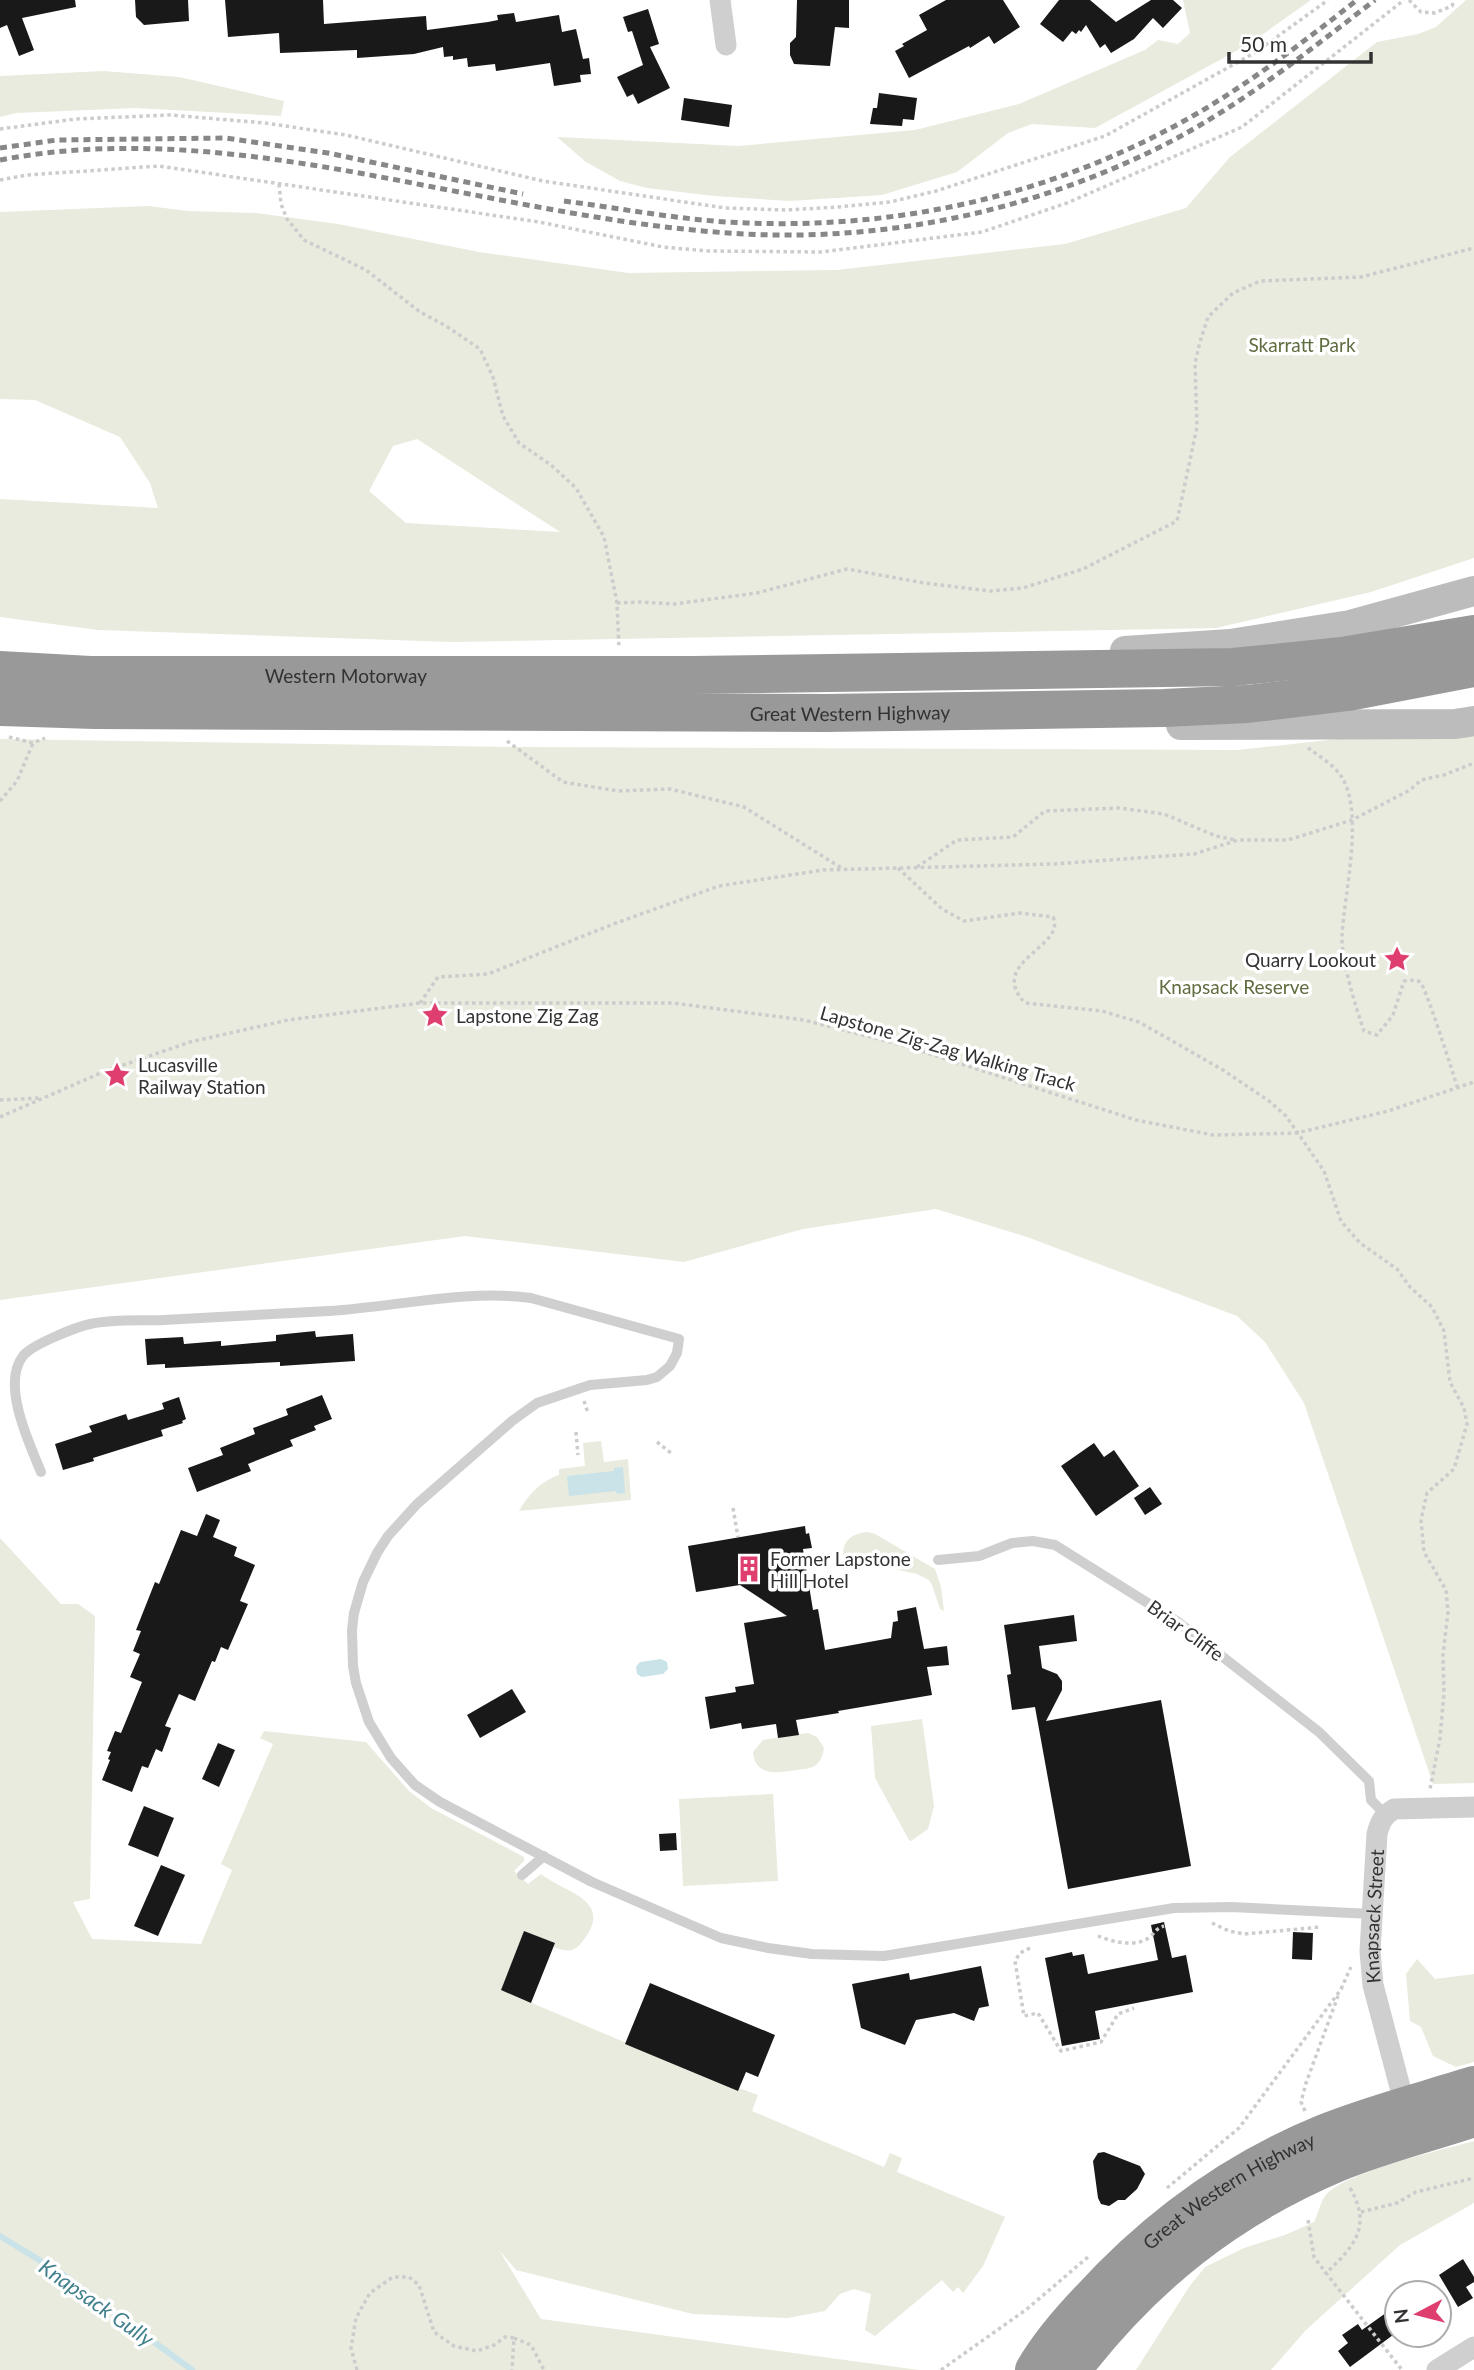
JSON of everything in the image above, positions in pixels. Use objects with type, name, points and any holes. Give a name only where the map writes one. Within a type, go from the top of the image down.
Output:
[{"type":"highway","name":"Great Western Highway","points":[[693,675],[1233,667],[1342,656],[1474,634]]},
{"type":"highway","name":"Great Western Highway","points":[[0,707],[52,710],[825,713],[1164,708],[1247,704],[1348,692],[1474,668]]},
{"type":"highway","name":"Western Motorway","points":[[0,670],[103,675],[693,675]]},
{"type":"highway","name":"Great Western Highway","points":[[1034,2370],[1043,2354],[1116,2270],[1196,2203],[1282,2152],[1337,2128],[1474,2085]]},
{"type":"highway","points":[[1405,2106],[1413,2114],[1426,2118],[1474,2115]]},
{"type":"highway","points":[[1345,2174],[1399,2123],[1404,2116],[1405,2106]]},
{"type":"highway","name":"Great Western Highway","points":[[1072,2370],[1124,2309],[1178,2257],[1234,2216],[1260,2200],[1345,2174],[1474,2115]]},
{"type":"main road","points":[[823,673],[890,655],[1098,653],[1230,644],[1350,625],[1474,590]]},
{"type":"main road","points":[[825,713],[885,720],[1162,724],[1443,724],[1474,721]]},
{"type":"street","points":[[720,0],[726,45]]},
{"type":"street","points":[[1385,1814],[1394,1809],[1474,1807]]},
{"type":"street","name":"Knapsack Street","points":[[1385,1814],[1377,1834],[1371,1914],[1373,1985],[1405,2106]]},
{"type":"street","points":[[1437,2370],[1474,2347]]},
{"type":"lane","points":[[41,1472],[15,1391],[16,1368],[28,1350],[90,1324],[333,1311],[475,1296],[511,1295],[531,1298],[679,1339],[677,1353],[670,1366],[657,1377],[590,1385],[554,1395],[537,1403],[512,1421],[417,1504],[388,1536],[368,1568],[358,1596],[351,1649],[356,1683],[369,1722],[391,1758],[426,1794],[592,1882],[721,1938],[812,1954],[884,1956],[1174,1908],[1231,1907],[1371,1914]]},
{"type":"lane","name":"Briar Cliffe","points":[[938,1560],[979,1556],[1012,1543],[1033,1541],[1055,1545],[1178,1622],[1319,1732],[1369,1781],[1371,1800],[1385,1814]]},
{"type":"lane","points":[[522,1875],[544,1856]]},
{"type":"path","points":[[0,129],[76,119],[170,115],[265,123],[346,135],[543,181],[712,206],[786,210],[890,202],[936,191],[1105,136],[1255,52],[1328,0]]},
{"type":"path","points":[[0,180],[27,175],[159,166],[539,222],[663,247],[708,251],[821,252],[982,232],[1067,203],[1242,127],[1406,0],[1421,12],[1435,13],[1452,6],[1454,0]]},
{"type":"path","points":[[279,184],[281,204],[287,219],[304,240],[366,270],[420,312],[480,349],[493,377],[503,416],[519,443],[551,465],[576,488],[604,537],[617,603],[620,674]]},
{"type":"path","points":[[617,603],[641,601],[674,604],[757,593],[847,569],[924,583],[990,591],[1023,588],[1083,569],[1177,521],[1197,427],[1195,363],[1200,342],[1208,317],[1233,293],[1260,281],[1360,277],[1474,248]]},
{"type":"path","points":[[0,734],[33,743],[17,781],[0,801]]},
{"type":"path","points":[[504,739],[563,782],[618,791],[670,789],[744,807],[844,870]]},
{"type":"path","points":[[1304,744],[1340,775],[1347,788],[1352,820],[1342,939],[1355,1004],[1364,1031],[1377,1035],[1393,1014],[1404,981],[1416,980],[1423,984],[1458,1089]]},
{"type":"path","points":[[916,868],[957,840],[1013,837],[1045,811],[1119,808],[1164,814],[1216,836],[1238,840],[1288,840],[1352,820],[1410,790],[1421,780],[1444,775],[1474,763]]},
{"type":"path","points":[[420,1003],[438,977],[488,974],[719,886],[823,870],[1053,864],[1194,854],[1238,840]]},
{"type":"path","points":[[898,869],[942,909],[964,921],[1020,913],[1054,918],[1054,933],[1031,953],[1019,969],[1014,982],[1016,993],[1026,1003],[1102,1011],[1139,1022],[1223,1070],[1269,1101],[1286,1116],[1324,1171],[1340,1221],[1360,1244],[1397,1269],[1432,1307],[1444,1331],[1450,1382],[1464,1408],[1467,1424],[1454,1469],[1427,1493],[1421,1520],[1424,1552],[1446,1590],[1448,1612],[1443,1655],[1444,1693],[1440,1738],[1428,1807]]},
{"type":"path","name":"Lapstone Zig-Zag Walking Track","points":[[0,1117],[103,1073],[190,1042],[288,1020],[420,1003],[673,1003],[804,1020],[902,1045],[1136,1120],[1213,1135],[1297,1133],[1388,1111],[1474,1082]]},
{"type":"path","name":"Lapstone Zig-Zag Walking Track","points":[[0,1100],[42,1098]]},
{"type":"path","points":[[576,1432],[578,1455]]},
{"type":"path","points":[[657,1442],[671,1453]]},
{"type":"path","points":[[733,1508],[738,1537]]},
{"type":"path","points":[[1207,1921],[1229,1931],[1244,1934],[1316,1928],[1327,1924]]},
{"type":"path","points":[[1094,1934],[1119,1944],[1149,1938],[1158,1928],[1172,1922]]},
{"type":"path","points":[[1036,1945],[1020,1953],[1015,1961],[1024,2016],[1038,2013],[1061,2050],[1101,2042],[1118,2014],[1134,2008]]},
{"type":"path","points":[[1305,2111],[1301,2102],[1306,2083],[1352,1960]]},
{"type":"path","points":[[1162,2192],[1239,2128],[1342,1988]]},
{"type":"path","points":[[1326,2273],[1345,2255],[1356,2238],[1361,2212],[1345,2174]]},
{"type":"path","points":[[1361,2212],[1396,2203],[1416,2192],[1474,2178]]},
{"type":"path","points":[[1308,2220],[1314,2257],[1402,2370]]},
{"type":"path","points":[[941,2370],[1027,2309],[1093,2253]]},
{"type":"path","points":[[357,2370],[351,2348],[356,2318],[370,2293],[393,2277],[409,2277],[419,2285],[434,2332],[454,2346],[477,2351],[494,2345],[505,2337],[514,2338],[531,2345],[544,2370]]},
{"type":"path","points":[[512,2370],[514,2338]]},
{"type":"green space","points":[[1183,0],[1311,0],[1249,44],[1095,128],[1032,124],[1008,133],[957,172],[882,195],[790,201],[647,188],[620,181],[586,162],[557,137],[738,146],[915,130],[1019,104],[1145,50],[1158,40],[1178,44],[1190,33]]},
{"type":"green space","name":"Skarratt Park","points":[[1466,0],[1474,0],[1474,558],[1371,592],[1216,628],[452,642],[98,630],[0,617],[0,499],[158,508],[150,483],[120,437],[35,400],[0,399],[0,212],[148,206],[188,211],[256,213],[338,224],[479,252],[628,273],[837,270],[1065,244],[1186,208],[1230,157],[1377,42],[1418,34],[1436,27]],"holes":[[[417,439],[560,532],[406,523],[369,491],[393,446]]]},
{"type":"green space","points":[[103,71],[179,77],[284,101],[281,116],[136,108],[16,113],[0,117],[0,76]]},
{"type":"green space","name":"Knapsack Reserve","points":[[1474,724],[1474,1783],[1433,1784],[1304,1403],[1265,1342],[1237,1316],[1027,1237],[936,1209],[803,1229],[684,1262],[465,1236],[0,1300],[0,739],[517,747],[1237,750]]},
{"type":"green space","points":[[601,1441],[604,1462],[628,1459],[631,1500],[519,1511],[536,1489],[559,1475],[559,1469],[585,1466],[583,1443]]},
{"type":"green space","points":[[867,1532],[935,1569],[944,1611],[940,1609],[929,1580],[917,1574],[876,1565],[852,1567],[845,1563],[843,1550],[847,1541],[855,1535]]},
{"type":"green space","points":[[0,1538],[61,1604],[78,1604],[95,1616],[90,1899],[73,1902],[92,1939],[201,1944],[232,1870],[221,1864],[273,1744],[260,1738],[264,1731],[366,1742],[409,1791],[431,1808],[524,1857],[524,1861],[514,1871],[528,1884],[541,1874],[583,1899],[590,1907],[593,1916],[591,1928],[579,1946],[573,1950],[558,1949],[554,1947],[555,1943],[524,1931],[501,1990],[738,2090],[739,2088],[758,2095],[752,2111],[884,2167],[890,2153],[902,2158],[897,2172],[1005,2217],[983,2266],[963,2293],[958,2287],[953,2292],[942,2280],[875,2336],[865,2330],[871,2294],[854,2289],[840,2294],[825,2311],[788,2318],[693,2314],[516,2270],[499,2250],[541,2319],[919,2370],[0,2370]]},
{"type":"green space","points":[[922,1719],[934,1806],[928,1829],[911,1841],[875,1778],[871,1726]]},
{"type":"green space","points":[[808,1733],[817,1737],[824,1748],[820,1760],[813,1767],[768,1772],[758,1766],[753,1752],[763,1740]]},
{"type":"green space","points":[[773,1794],[778,1881],[683,1886],[679,1799]]},
{"type":"green space","points":[[1417,1959],[1435,1979],[1474,1974],[1474,2062],[1456,2067],[1433,2056],[1421,2027],[1410,2021],[1406,1974]]},
{"type":"green space","points":[[1474,2141],[1474,2203],[1400,2245],[1306,2330],[1271,2370],[1136,2370],[1189,2287],[1205,2267],[1244,2248],[1314,2222],[1325,2196],[1352,2179],[1372,2170]]},
{"type":"water","points":[[623,1467],[625,1493],[617,1494],[616,1491],[569,1496],[567,1476],[614,1471],[614,1468]]},
{"type":"water","points":[[661,1659],[667,1662],[668,1669],[663,1674],[642,1677],[637,1674],[636,1667],[640,1662]]},
{"type":"building","points":[[0,0],[75,0],[76,7],[22,18],[34,50],[19,56],[7,25],[0,28]]},
{"type":"building","points":[[135,0],[188,0],[189,21],[144,25],[136,17]]},
{"type":"building","points":[[225,0],[323,0],[324,24],[426,16],[427,30],[488,22],[498,20],[497,15],[514,13],[516,22],[559,15],[562,32],[576,29],[583,59],[589,58],[591,74],[580,75],[581,82],[554,86],[550,63],[496,71],[495,64],[468,67],[467,58],[453,60],[453,56],[444,57],[443,47],[414,54],[357,58],[357,50],[280,53],[279,33],[228,37]]},
{"type":"building","points":[[797,0],[849,0],[849,28],[835,27],[830,66],[794,64],[790,55],[790,43],[796,37]]},
{"type":"building","points":[[946,0],[1003,0],[1020,27],[994,44],[989,36],[909,78],[895,51],[927,30],[919,15]]},
{"type":"building","points":[[1059,0],[1090,0],[1116,22],[1151,0],[1173,0],[1182,8],[1163,28],[1153,18],[1134,39],[1111,53],[1105,44],[1100,48],[1086,25],[1081,32],[1079,30],[1076,34],[1072,31],[1063,42],[1040,24]]},
{"type":"building","points":[[648,9],[659,44],[650,47],[670,88],[638,104],[633,94],[627,97],[617,77],[643,65],[632,31],[628,32],[623,17]]},
{"type":"building","points":[[879,93],[917,98],[914,120],[903,119],[902,126],[870,124],[873,108],[877,108]]},
{"type":"building","points":[[684,98],[732,105],[729,127],[681,120]]},
{"type":"building","points":[[315,1331],[316,1337],[353,1334],[355,1361],[280,1366],[280,1362],[165,1368],[165,1364],[147,1365],[145,1339],[183,1337],[184,1344],[221,1341],[221,1346],[276,1341],[276,1335]]},
{"type":"building","points":[[322,1395],[332,1419],[314,1426],[316,1430],[290,1440],[293,1446],[248,1464],[251,1471],[197,1492],[188,1468],[223,1455],[220,1448],[255,1434],[253,1428],[288,1415],[286,1409]]},
{"type":"building","points":[[179,1397],[186,1419],[183,1423],[161,1430],[163,1436],[63,1470],[55,1444],[92,1432],[89,1426],[126,1414],[128,1420],[164,1409],[162,1403]]},
{"type":"building","points":[[1094,1443],[1104,1457],[1114,1450],[1139,1486],[1096,1516],[1061,1466]]},
{"type":"building","points":[[1150,1487],[1162,1504],[1145,1515],[1134,1498]]},
{"type":"building","points":[[206,1514],[220,1520],[213,1537],[237,1547],[234,1556],[255,1565],[240,1601],[248,1604],[228,1650],[221,1647],[195,1701],[179,1694],[165,1726],[171,1728],[162,1752],[156,1749],[148,1768],[142,1766],[132,1792],[102,1780],[110,1760],[108,1759],[111,1752],[107,1751],[115,1731],[121,1733],[142,1682],[130,1677],[140,1654],[133,1651],[141,1631],[136,1630],[155,1582],[159,1584],[181,1530],[197,1536]]},
{"type":"building","points":[[805,1526],[812,1548],[803,1549],[813,1610],[818,1609],[825,1650],[891,1638],[893,1622],[898,1621],[897,1611],[916,1607],[924,1649],[947,1646],[949,1665],[927,1667],[932,1695],[796,1720],[799,1735],[778,1738],[776,1724],[742,1729],[741,1723],[710,1729],[705,1697],[736,1692],[735,1687],[754,1684],[744,1623],[787,1616],[740,1585],[696,1592],[688,1546]]},
{"type":"building","points":[[1074,1615],[1077,1641],[1039,1646],[1042,1668],[1057,1674],[1062,1681],[1062,1690],[1046,1721],[1161,1700],[1191,1866],[1068,1889],[1035,1707],[1012,1710],[1007,1675],[1011,1674],[1004,1625]]},
{"type":"building","points":[[512,1689],[526,1712],[480,1738],[467,1715]]},
{"type":"building","points":[[218,1743],[235,1750],[219,1787],[202,1779]]},
{"type":"building","points":[[144,1806],[174,1818],[158,1857],[128,1845]]},
{"type":"building","points":[[676,1833],[677,1850],[660,1851],[659,1834]]},
{"type":"building","points":[[161,1865],[185,1875],[158,1936],[134,1926]]},
{"type":"building","points":[[1164,1922],[1172,1958],[1186,1955],[1193,1992],[1095,2011],[1100,2039],[1062,2046],[1045,1958],[1072,1952],[1073,1956],[1084,1954],[1088,1974],[1158,1960],[1151,1925]]},
{"type":"building","points":[[524,1931],[555,1943],[531,2003],[501,1990]]},
{"type":"building","points":[[1293,1932],[1313,1933],[1312,1960],[1292,1959]]},
{"type":"building","points":[[981,1966],[989,2006],[979,2008],[974,2021],[954,2013],[916,2020],[905,2045],[861,2028],[852,1984],[909,1973],[910,1980]]},
{"type":"building","points":[[650,1983],[775,2035],[758,2077],[746,2072],[738,2091],[625,2044]]},
{"type":"building","points":[[1104,2152],[1140,2166],[1145,2174],[1137,2189],[1125,2200],[1118,2200],[1109,2206],[1101,2204],[1098,2198],[1093,2161],[1098,2153]]},
{"type":"building","points":[[1463,2259],[1474,2277],[1474,2282],[1466,2287],[1473,2298],[1458,2307],[1453,2299],[1453,2279],[1441,2279],[1439,2275]]},
{"type":"building","points":[[1383,2315],[1383,2342],[1350,2367],[1338,2351],[1348,2343],[1342,2335],[1358,2324],[1362,2330]]},
{"type":"waterway","name":"Knapsack Gully","points":[[0,2236],[62,2274],[192,2370]]},
{"type":"railway","points":[[564,201],[701,220],[806,223],[865,220],[980,200],[1037,185],[1146,141],[1239,87],[1357,0]]},
{"type":"railway","points":[[0,160],[55,152],[110,149],[220,153],[330,168],[564,212],[690,230],[775,235],[875,230],[973,214],[1068,186],[1115,168],[1189,132],[1217,115],[1297,60],[1375,0]]},
{"type":"railway","points":[[0,148],[57,140],[226,138],[328,153],[523,194]]},
{"type":"place","name":"Quarry Lookout","points":[[1397,959]]},
{"type":"place","name":"Lapstone Zig Zag","points":[[435,1015]]},
{"type":"place","name":"Lucasville Railway Station","points":[[117,1075]]},
{"type":"place","name":"Former Lapstone Hill Hotel","points":[[749,1569]]}]
